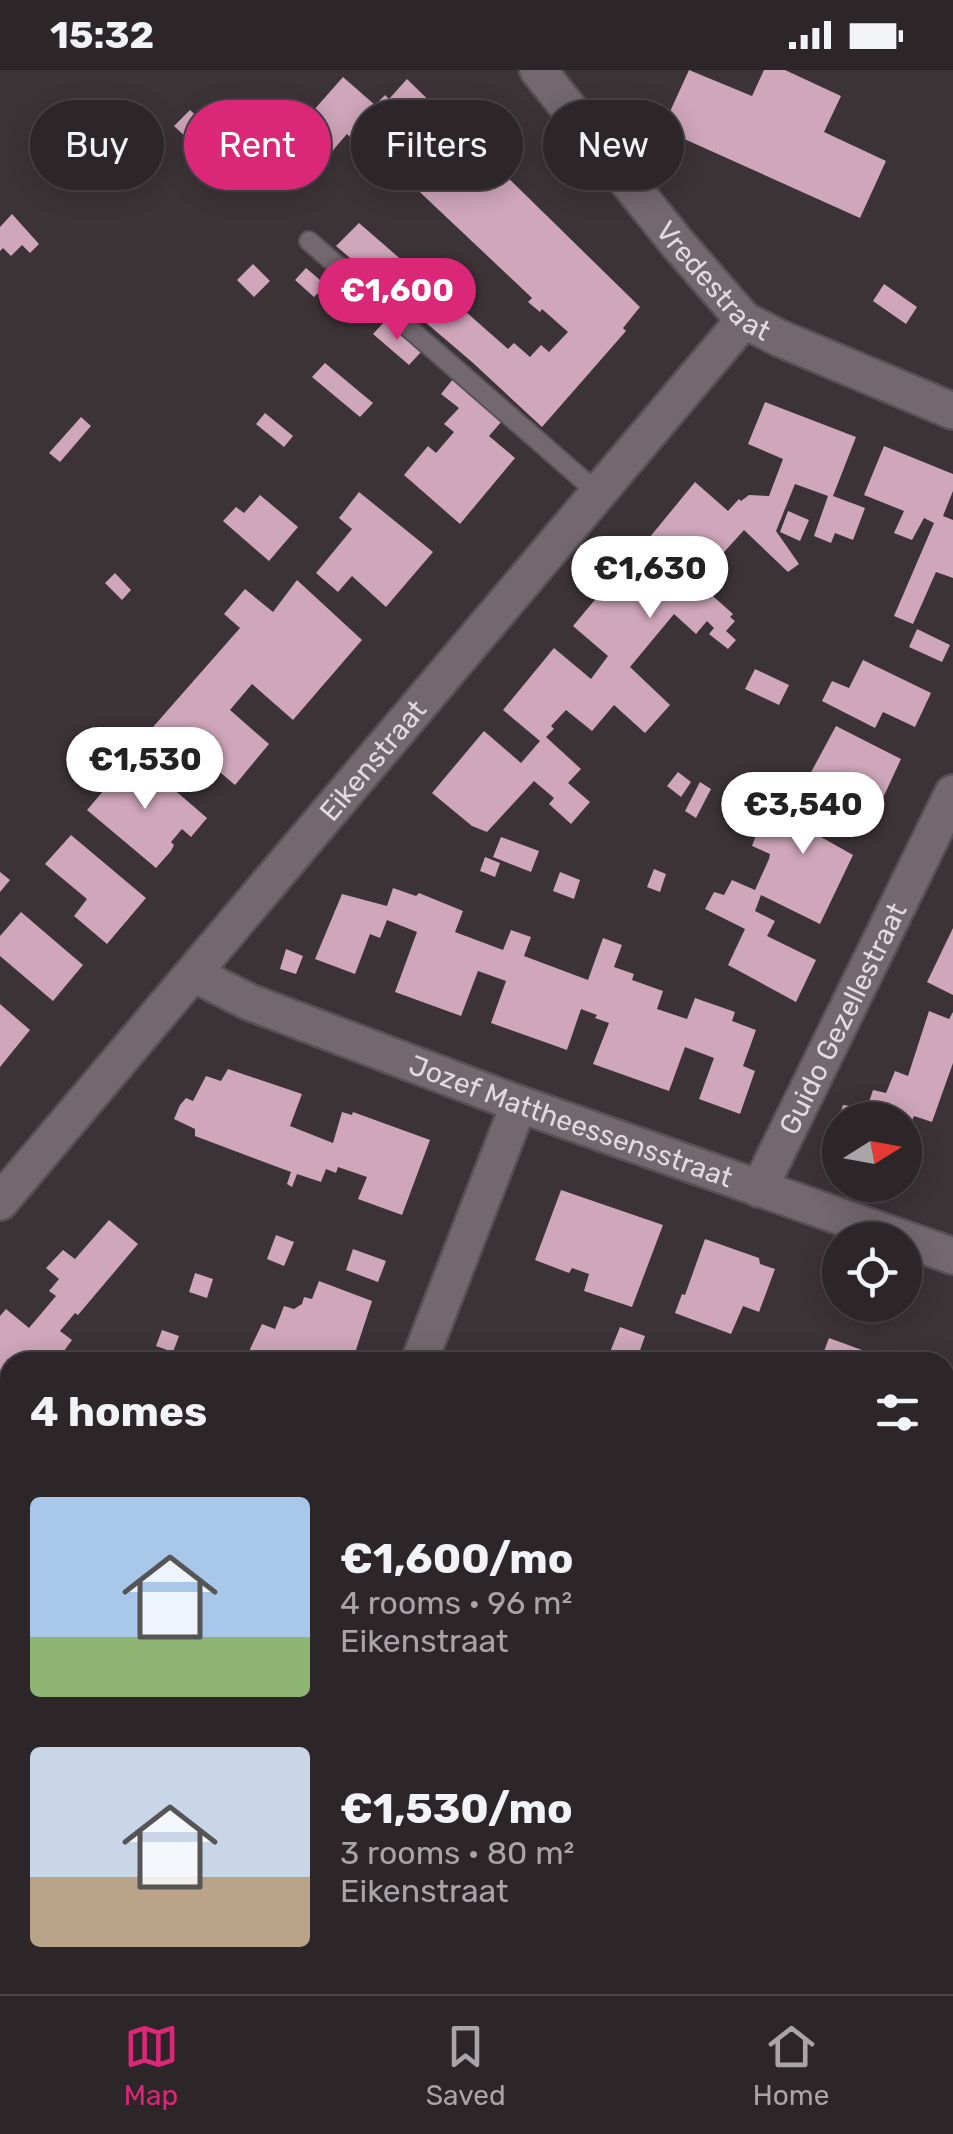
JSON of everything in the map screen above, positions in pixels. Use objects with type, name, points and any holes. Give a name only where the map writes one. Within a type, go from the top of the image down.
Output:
[{"type":"street","name":"Vredestraat","points":[[538,70],[744,320],[953,411]]},
{"type":"street","name":"Eikenstraat","points":[[0,1202],[744,320]]},
{"type":"street","name":"Guido Gezellestraat","points":[[760,1190],[953,793]]},
{"type":"street","name":"Jozef Mattheessensstraat","points":[[194,974],[249,1002],[519,1104],[953,1256]]},
{"type":"street","points":[[423,1352],[519,1104]]},
{"type":"lane","points":[[309,240],[598,494]]},
{"type":"building","points":[[689,70],[752,96],[764,70],[785,70],[841,96],[824,132],[886,161],[860,218],[684,139],[684,100],[675,100]]},
{"type":"building","points":[[343,77],[369,100],[351,100],[351,138],[347,134],[331,153],[331,100],[323,100]]},
{"type":"building","points":[[407,79],[428,100],[380,100],[385,95],[389,99]]},
{"type":"building","points":[[184,116],[184,135],[174,126]]},
{"type":"building","points":[[418,190],[520,190],[640,307],[623,328],[626,331],[542,427],[336,246],[359,223],[508,349],[514,343],[530,357],[541,345],[549,352],[568,332],[528,302],[532,298]]},
{"type":"building","points":[[12,214],[39,244],[30,253],[22,245],[11,256],[3,248],[0,251],[0,227]]},
{"type":"building","points":[[253,264],[270,281],[254,297],[237,280]]},
{"type":"building","points":[[306,268],[326,285],[314,297],[295,280]]},
{"type":"building","points":[[884,284],[917,307],[906,324],[873,301]]},
{"type":"building","points":[[385,321],[421,352],[409,365],[373,334]]},
{"type":"building","points":[[325,363],[373,403],[360,417],[312,377]]},
{"type":"building","points":[[453,379],[502,421],[489,436],[515,458],[460,524],[404,475],[428,446],[436,453],[454,432],[444,424],[459,408],[441,394]]},
{"type":"building","points":[[765,402],[856,437],[833,496],[865,508],[853,540],[835,533],[831,543],[814,536],[828,496],[795,484],[776,531],[799,564],[788,572],[744,530],[697,582],[733,614],[730,617],[735,621],[726,631],[736,640],[728,649],[709,634],[714,628],[707,621],[696,634],[674,614],[630,667],[670,705],[645,733],[614,705],[592,731],[566,710],[551,726],[554,729],[546,737],[581,769],[568,783],[590,802],[571,824],[549,804],[554,798],[534,781],[487,832],[472,826],[432,793],[484,731],[521,763],[540,741],[503,710],[554,648],[591,679],[608,656],[573,626],[624,565],[660,596],[681,575],[645,543],[695,482],[728,511],[749,495],[769,496],[783,459],[748,444]]},
{"type":"building","points":[[265,413],[293,436],[284,447],[256,424]]},
{"type":"building","points":[[81,417],[91,426],[60,462],[49,453]]},
{"type":"building","points":[[884,446],[953,474],[953,491],[943,516],[953,520],[953,578],[936,572],[913,624],[894,616],[934,523],[924,518],[912,540],[894,533],[904,511],[864,495]]},
{"type":"building","points":[[359,492],[433,552],[386,607],[352,576],[338,592],[316,573],[352,529],[339,518]]},
{"type":"building","points":[[260,495],[298,527],[269,561],[223,521],[236,507],[244,513]]},
{"type":"building","points":[[788,511],[809,520],[800,541],[780,532]]},
{"type":"building","points":[[115,573],[131,590],[122,600],[105,583]]},
{"type":"building","points":[[297,580],[362,640],[293,720],[252,684],[230,710],[269,744],[235,785],[201,756],[194,763],[153,727],[240,628],[224,614],[245,589],[273,612]]},
{"type":"building","points":[[917,629],[950,645],[942,662],[909,647]]},
{"type":"building","points":[[863,660],[931,693],[915,727],[883,712],[875,728],[822,701],[832,681],[849,688]]},
{"type":"building","points":[[755,669],[789,685],[779,705],[745,689]]},
{"type":"building","points":[[836,726],[901,759],[869,828],[808,798],[794,830],[802,834],[805,828],[853,855],[820,924],[761,895],[755,911],[775,921],[767,936],[816,960],[796,1002],[728,965],[745,929],[705,909],[714,892],[724,895],[732,880],[755,890],[769,859],[770,854],[752,846],[770,798],[755,791],[761,778],[777,785],[780,779],[811,794],[818,780],[809,776]]},
{"type":"building","points":[[134,755],[207,818],[191,837],[182,829],[171,842],[171,851],[156,868],[87,810]]},
{"type":"building","points":[[678,772],[691,782],[681,797],[667,786]]},
{"type":"building","points":[[700,782],[711,789],[696,818],[685,811]]},
{"type":"building","points":[[71,835],[146,898],[107,944],[74,916],[87,899],[45,864]]},
{"type":"building","points":[[501,837],[539,851],[531,872],[493,857]]},
{"type":"building","points":[[485,857],[500,863],[495,877],[480,871]]},
{"type":"building","points":[[654,869],[666,874],[660,892],[647,887]]},
{"type":"building","points":[[0,872],[10,880],[0,892]]},
{"type":"building","points":[[560,872],[580,880],[574,899],[553,891]]},
{"type":"building","points":[[393,888],[416,896],[419,893],[463,911],[455,932],[503,950],[511,930],[531,937],[524,956],[588,980],[603,938],[622,945],[614,967],[634,974],[632,980],[663,991],[657,1009],[687,1019],[695,998],[735,1012],[732,1021],[756,1030],[743,1066],[755,1071],[740,1114],[699,1099],[714,1058],[685,1047],[669,1091],[593,1064],[609,1023],[595,1018],[597,1015],[581,1009],[567,1050],[491,1023],[506,981],[478,971],[461,1016],[395,992],[417,932],[387,920],[380,938],[370,934],[355,974],[315,959],[342,894],[387,906]]},
{"type":"building","points":[[21,912],[83,965],[53,1001],[0,956],[0,936]]},
{"type":"building","points":[[953,928],[953,995],[927,982]]},
{"type":"building","points":[[286,949],[303,956],[296,974],[280,969]]},
{"type":"building","points":[[0,1004],[30,1030],[0,1067]]},
{"type":"building","points":[[929,1011],[949,1019],[953,1012],[953,1063],[932,1122],[922,1119],[922,1102],[869,1102],[873,1090],[886,1093],[895,1071],[908,1076]]},
{"type":"building","points":[[228,1069],[302,1094],[290,1126],[333,1143],[342,1112],[353,1112],[430,1140],[402,1215],[358,1199],[367,1177],[338,1167],[336,1173],[326,1169],[321,1182],[297,1174],[292,1187],[287,1184],[291,1172],[195,1136],[195,1129],[174,1119],[186,1098],[193,1101],[206,1076],[221,1081]]},
{"type":"building","points":[[561,1190],[663,1225],[632,1307],[584,1291],[589,1274],[572,1268],[569,1273],[535,1260]]},
{"type":"building","points":[[109,1220],[138,1244],[60,1331],[72,1340],[63,1352],[0,1352],[0,1316],[6,1309],[29,1328],[56,1296],[49,1291],[59,1279],[46,1268],[63,1250],[75,1259]]},
{"type":"building","points":[[276,1235],[294,1242],[284,1266],[267,1259]]},
{"type":"building","points":[[705,1239],[759,1258],[760,1264],[775,1269],[759,1312],[743,1306],[731,1334],[675,1313]]},
{"type":"building","points":[[353,1249],[386,1261],[378,1282],[346,1270]]},
{"type":"building","points":[[195,1273],[213,1279],[207,1298],[189,1292]]},
{"type":"building","points":[[319,1281],[372,1301],[355,1352],[250,1352],[262,1324],[275,1329],[284,1306],[294,1309],[304,1297],[312,1299]]},
{"type":"building","points":[[620,1327],[645,1336],[639,1352],[610,1352]]},
{"type":"building","points":[[162,1330],[179,1336],[173,1352],[156,1346]]},
{"type":"building","points":[[829,1338],[868,1352],[824,1352]]}]
